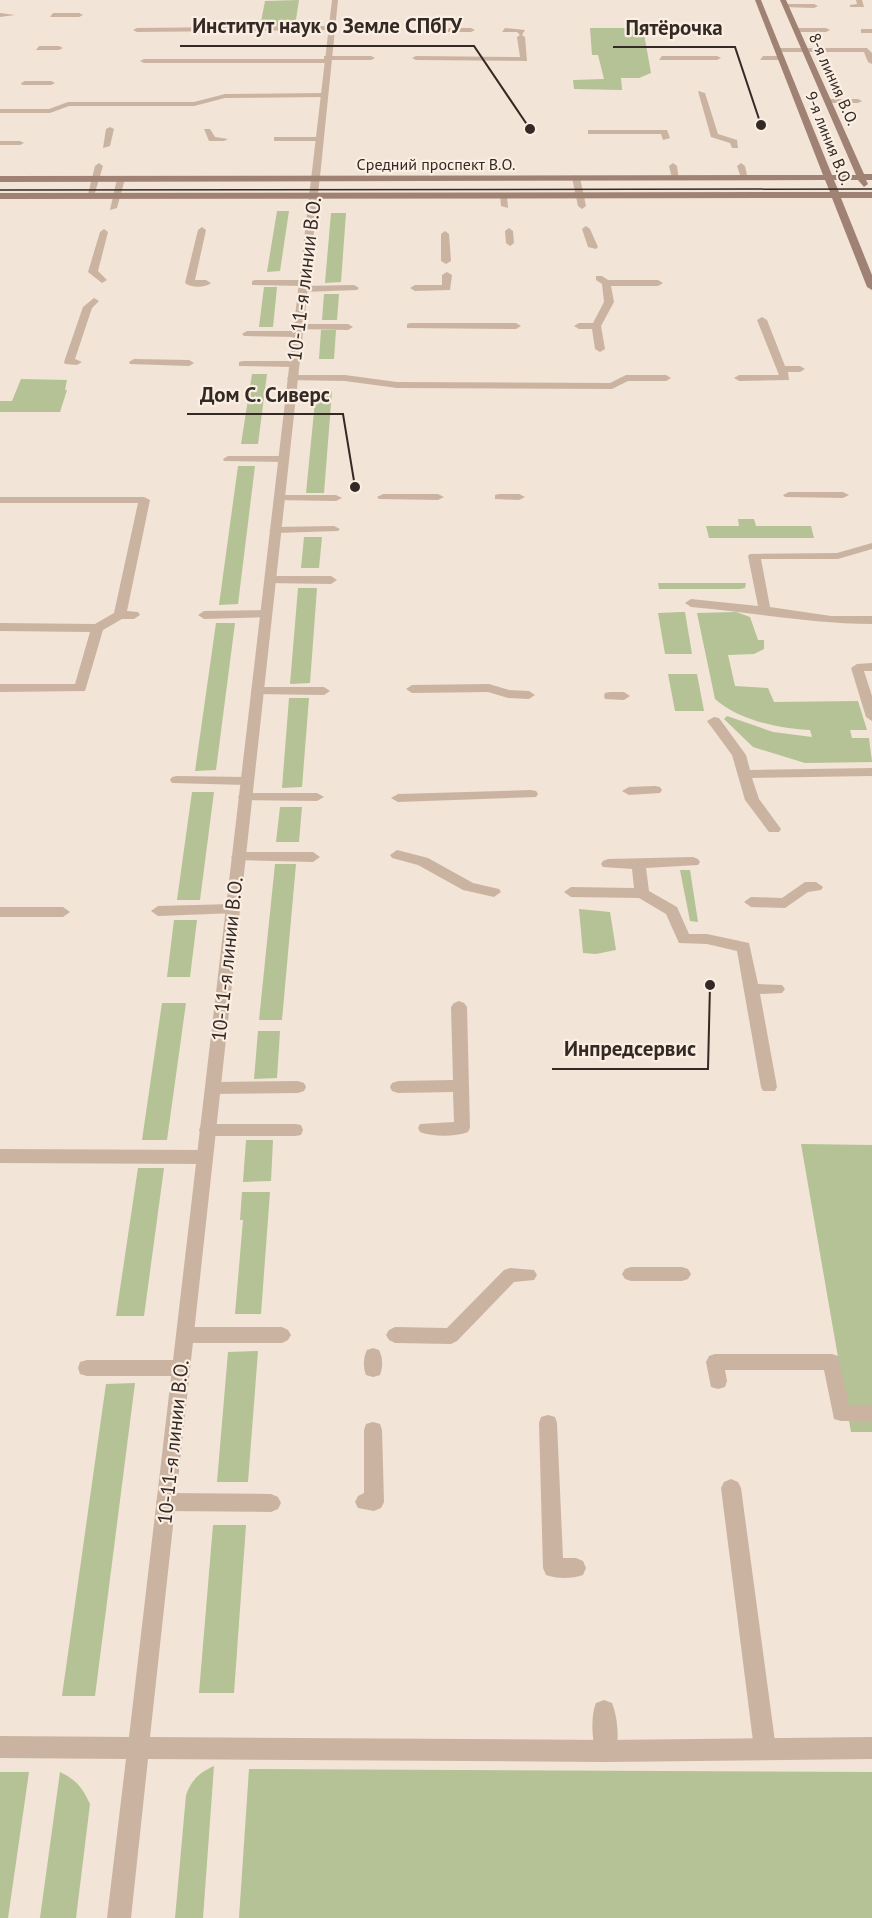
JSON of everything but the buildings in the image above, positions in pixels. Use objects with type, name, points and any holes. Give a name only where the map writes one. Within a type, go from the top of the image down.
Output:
[{"type":"main road","name":"9-я линия В.О.","points":[[758,0],[872,287]]},
{"type":"main road","name":"8-я линия В.О.","points":[[785,3],[871,198]]},
{"type":"main road","name":"Средний проспект В.О.","points":[[0,179],[872,177]]},
{"type":"main road","name":"Средний проспект В.О.","points":[[0,196],[835,195],[871,198]]},
{"type":"street","name":"10-11-я линии В.О.","points":[[119,1918],[335,0]]},
{"type":"street","points":[[852,6],[862,6],[859,0]]},
{"type":"street","points":[[785,3],[814,6]]},
{"type":"street","points":[[0,15],[11,15]]},
{"type":"street","points":[[53,15],[79,15]]},
{"type":"street","points":[[137,30],[331,28]]},
{"type":"street","points":[[234,38],[235,29]]},
{"type":"street","points":[[448,30],[471,30]]},
{"type":"street","points":[[416,58],[524,58],[521,30],[505,30]]},
{"type":"street","points":[[797,30],[826,30]]},
{"type":"street","points":[[320,38],[330,38]]},
{"type":"street","points":[[39,48],[59,48]]},
{"type":"street","points":[[763,58],[805,50],[869,50],[872,62]]},
{"type":"street","points":[[144,61],[371,58]]},
{"type":"street","points":[[662,58],[717,58]]},
{"type":"street","points":[[25,83],[51,83]]},
{"type":"street","points":[[701,93],[714,135],[734,142],[735,146]]},
{"type":"street","points":[[0,111],[50,111],[68,104],[194,104],[225,96],[324,95]]},
{"type":"street","points":[[828,101],[858,101]]},
{"type":"street","points":[[106,146],[110,129]]},
{"type":"street","points":[[207,131],[212,139],[224,139]]},
{"type":"street","points":[[591,132],[664,132],[666,138]]},
{"type":"street","points":[[277,139],[319,139]]},
{"type":"street","points":[[0,143],[20,143]]},
{"type":"street","points":[[90,196],[99,166]]},
{"type":"street","points":[[673,166],[676,178]]},
{"type":"street","points":[[741,166],[745,178]]},
{"type":"street","points":[[576,178],[582,206]]},
{"type":"street","points":[[113,208],[122,179]]},
{"type":"street","points":[[503,195],[506,206]]},
{"type":"street","points":[[202,230],[190,283],[206,283]]},
{"type":"street","points":[[586,230],[593,247]]},
{"type":"street","points":[[509,231],[510,243]]},
{"type":"street","points":[[102,280],[93,272],[104,232]]},
{"type":"street","points":[[445,234],[446,261]]},
{"type":"street","points":[[415,288],[447,288],[447,275]]},
{"type":"street","points":[[600,349],[596,326],[609,302],[603,281],[658,283]]},
{"type":"street","points":[[255,283],[354,288]]},
{"type":"street","points":[[77,362],[69,362],[88,307],[94,301]]},
{"type":"street","points":[[739,378],[785,378],[762,320]]},
{"type":"street","points":[[410,326],[516,326]]},
{"type":"street","points":[[579,326],[596,326]]},
{"type":"street","points":[[247,334],[348,327]]},
{"type":"street","points":[[134,362],[189,363]]},
{"type":"street","points":[[243,364],[397,385],[612,386],[626,378],[666,378]]},
{"type":"street","points":[[782,369],[800,369]]},
{"type":"street","points":[[229,455],[284,455]]},
{"type":"street","points":[[789,495],[843,495]]},
{"type":"street","points":[[383,497],[438,497]]},
{"type":"street","points":[[499,497],[519,497]]},
{"type":"street","points":[[279,498],[336,498]]},
{"type":"street","points":[[0,500],[144,500],[120,615]]},
{"type":"street","points":[[276,525],[334,524]]},
{"type":"street","points":[[765,610],[754,556],[838,556],[870,546]]},
{"type":"street","points":[[270,580],[331,580]]},
{"type":"street","points":[[691,603],[765,610],[831,620],[872,620]]},
{"type":"street","points":[[204,615],[266,614]]},
{"type":"street","points":[[0,627],[98,628],[120,615],[134,615]]},
{"type":"street","points":[[0,688],[80,688],[98,628]]},
{"type":"street","points":[[872,668],[857,668],[872,717]]},
{"type":"street","points":[[412,688],[489,688],[507,694],[529,694]]},
{"type":"street","points":[[257,691],[324,691]]},
{"type":"street","points":[[610,696],[624,696]]},
{"type":"street","points":[[714,721],[739,755],[752,800],[774,829]]},
{"type":"street","points":[[746,774],[872,772]]},
{"type":"street","points":[[177,780],[247,781]]},
{"type":"street","points":[[629,791],[655,790]]},
{"type":"street","points":[[398,798],[531,794]]},
{"type":"street","points":[[245,798],[317,797]]},
{"type":"street","points":[[397,855],[414,856],[477,892],[494,892]]},
{"type":"street","points":[[238,857],[313,856]]},
{"type":"street","points":[[608,864],[693,862]]},
{"type":"street","points":[[639,864],[642,893]]},
{"type":"street","points":[[751,902],[785,903],[805,887],[816,887]]},
{"type":"street","points":[[571,892],[642,893],[672,911],[684,939],[707,939],[744,947],[769,1087]]},
{"type":"street","points":[[158,911],[232,909]]},
{"type":"street","points":[[0,912],[63,912]]},
{"type":"street","points":[[752,988],[777,989]]},
{"type":"street","points":[[426,1128],[462,1128],[459,1008]]},
{"type":"street","points":[[398,1087],[461,1086]]},
{"type":"street","points":[[213,1088],[298,1087]]},
{"type":"street","points":[[207,1130],[295,1130]]},
{"type":"street","points":[[0,1156],[205,1157]]},
{"type":"street","points":[[631,1274],[682,1274]]},
{"type":"street","points":[[395,1335],[451,1336],[510,1275],[528,1275]]},
{"type":"street","points":[[185,1335],[282,1335]]},
{"type":"street","points":[[718,1381],[715,1362],[832,1362],[841,1413],[872,1413]]},
{"type":"street","points":[[87,1368],[181,1368]]},
{"type":"street","points":[[548,1423],[553,1568],[576,1568]]},
{"type":"street","points":[[365,1502],[374,1503],[374,1430]]},
{"type":"street","points":[[732,1488],[765,1749]]},
{"type":"street","points":[[166,1502],[271,1503]]},
{"type":"street","points":[[604,1711],[606,1751]]},
{"type":"street","points":[[0,1747],[606,1751],[872,1748]]},
{"type":"green space","points":[[299,0],[295,26],[260,27],[265,1]]},
{"type":"green space","points":[[590,28],[643,28],[651,73],[639,78],[621,78],[622,90],[574,89],[573,80],[604,79],[598,55],[592,55]]},
{"type":"green space","points":[[277,211],[289,211],[280,271],[267,272]]},
{"type":"green space","points":[[331,213],[346,213],[341,282],[325,283]]},
{"type":"green space","points":[[264,287],[277,287],[273,327],[259,327]]},
{"type":"green space","points":[[324,294],[339,294],[337,320],[322,320]]},
{"type":"green space","points":[[321,330],[336,330],[334,359],[319,359]]},
{"type":"green space","points":[[252,374],[267,374],[258,444],[241,444]]},
{"type":"green space","points":[[21,379],[67,380],[65,390],[67,390],[60,412],[0,412],[0,401],[12,401]]},
{"type":"green space","points":[[316,391],[332,391],[324,493],[306,493]]},
{"type":"green space","points":[[238,466],[255,466],[238,604],[219,605]]},
{"type":"green space","points":[[738,519],[754,519],[756,526],[811,526],[814,538],[709,538],[706,526],[739,526]]},
{"type":"green space","points":[[304,537],[322,537],[319,568],[301,568]]},
{"type":"green space","points":[[658,583],[746,583],[745,588],[740,589],[659,589]]},
{"type":"green space","points":[[298,588],[317,588],[310,683],[290,684]]},
{"type":"green space","points":[[685,612],[692,654],[665,654],[658,613]]},
{"type":"green space","points":[[736,612],[750,617],[758,640],[764,640],[764,649],[754,654],[728,655],[735,686],[768,688],[774,702],[858,701],[867,730],[850,730],[852,738],[869,738],[872,762],[805,763],[753,747],[724,719],[727,716],[773,732],[812,737],[810,730],[786,728],[747,718],[735,713],[715,699],[697,613]]},
{"type":"green space","points":[[216,623],[235,623],[216,770],[195,771]]},
{"type":"green space","points":[[668,674],[697,674],[704,711],[675,711]]},
{"type":"green space","points":[[289,698],[309,698],[302,787],[282,788]]},
{"type":"green space","points":[[192,792],[214,792],[200,900],[177,900]]},
{"type":"green space","points":[[280,807],[302,807],[299,842],[276,842]]},
{"type":"green space","points":[[275,864],[296,864],[282,1020],[259,1020]]},
{"type":"green space","points":[[680,870],[690,870],[698,922],[690,921]]},
{"type":"green space","points":[[579,909],[610,912],[616,950],[596,954],[583,953]]},
{"type":"green space","points":[[174,920],[197,920],[190,977],[167,977]]},
{"type":"green space","points":[[162,1003],[186,1003],[167,1140],[142,1140]]},
{"type":"green space","points":[[258,1031],[280,1031],[277,1078],[254,1079]]},
{"type":"green space","points":[[246,1140],[273,1140],[271,1181],[243,1182]]},
{"type":"green space","points":[[801,1144],[872,1145],[872,1432],[851,1432]]},
{"type":"green space","points":[[138,1168],[164,1168],[144,1316],[116,1316]]},
{"type":"green space","points":[[242,1192],[270,1192],[261,1314],[235,1314],[243,1220],[240,1220]]},
{"type":"green space","points":[[258,1351],[248,1482],[217,1482],[228,1352]]},
{"type":"green space","points":[[135,1383],[95,1696],[62,1696],[106,1384]]},
{"type":"green space","points":[[213,1525],[246,1525],[234,1693],[199,1693]]},
{"type":"green space","points":[[214,1766],[203,1918],[175,1918],[186,1795],[197,1777]]},
{"type":"green space","points":[[249,1769],[872,1772],[872,1918],[239,1918]]},
{"type":"green space","points":[[0,1772],[29,1772],[8,1918],[0,1918]]},
{"type":"green space","points":[[60,1772],[79,1785],[90,1804],[76,1918],[40,1918]]},
{"type":"tram line","points":[[0,190],[872,189]]},
{"type":"place","name":"Пятёрочка","points":[[761,125]]},
{"type":"place","name":"Институт наук о Земле СПбГУ","points":[[530,129]]},
{"type":"place","name":"Дом С. Сиверс","points":[[355,487]]},
{"type":"place","name":"Инпредсервис","points":[[710,985]]}]
